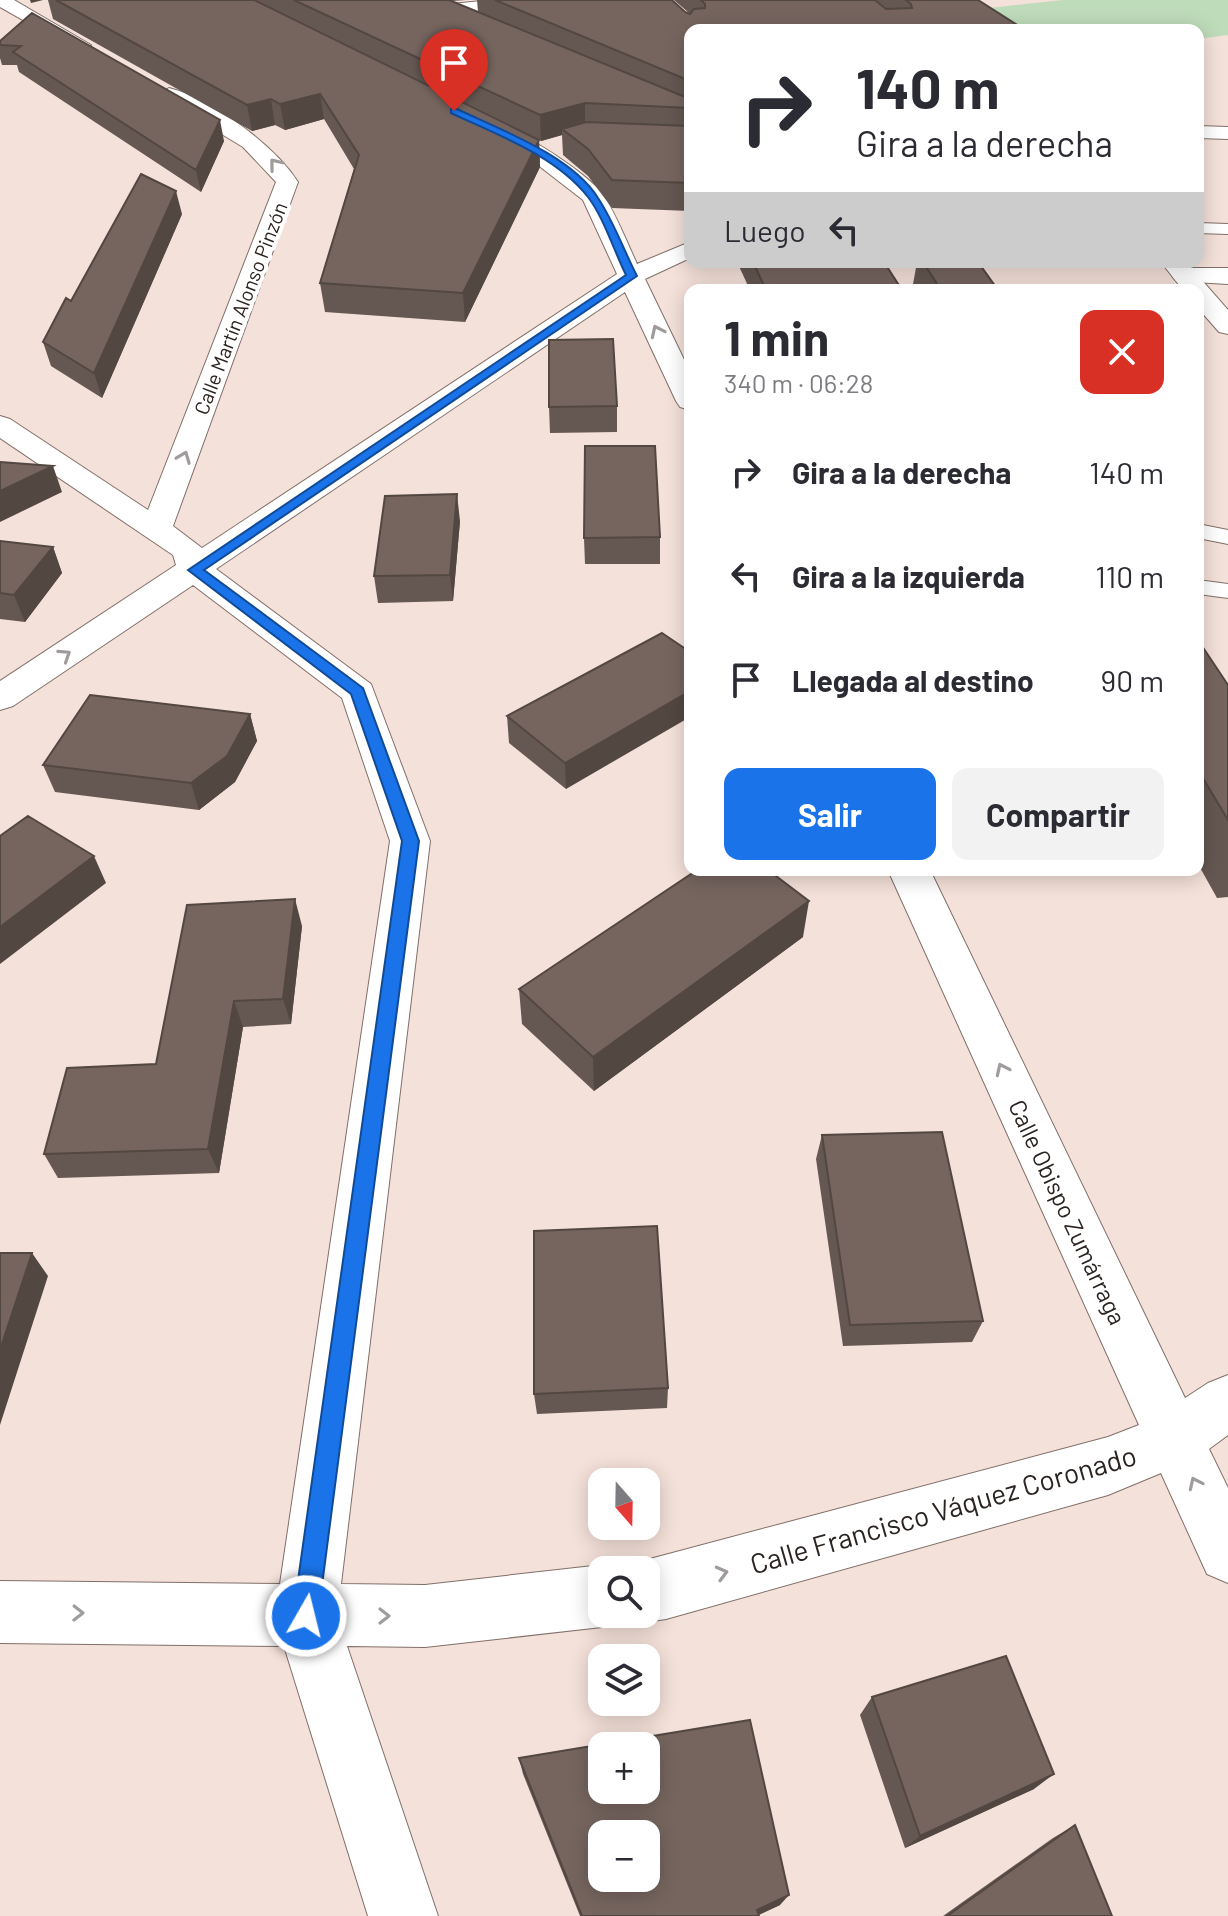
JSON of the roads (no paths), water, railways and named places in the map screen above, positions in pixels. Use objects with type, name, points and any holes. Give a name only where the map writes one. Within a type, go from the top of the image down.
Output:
[{"type":"street","points":[[1,0],[98,54]]},
{"type":"street","points":[[418,0],[483,28]]},
{"type":"street","points":[[442,10],[549,0]]},
{"type":"street","points":[[10,33],[29,16]]},
{"type":"street","name":"Calle Martín Alonso Pinzón","points":[[153,85],[264,151],[279,166],[287,182],[156,530]]},
{"type":"street","points":[[468,118],[539,152],[570,174],[593,197],[684,388]]},
{"type":"street","points":[[1204,132],[1228,133]]},
{"type":"street","points":[[539,152],[562,145]]},
{"type":"street","points":[[0,698],[632,276],[684,252]]},
{"type":"street","points":[[1188,280],[1228,276]]},
{"type":"street","points":[[1204,298],[1228,326]]},
{"type":"street","points":[[0,425],[187,550],[195,570],[358,692],[410,841],[306,1616],[403,1916]]},
{"type":"street","name":"Calle Obispo Zumárraga","points":[[912,876],[1228,1553]]},
{"type":"street","name":"Calle Francisco Váquez Coronado","points":[[660,1589],[1108,1466],[1174,1439],[1228,1402]]},
{"type":"street","points":[[0,1612],[425,1616],[588,1598]]},
{"type":"lane","points":[[1204,228],[1228,229]]},
{"type":"lane","points":[[1204,532],[1228,537]]},
{"type":"lane","points":[[1204,588],[1228,591]]}]
